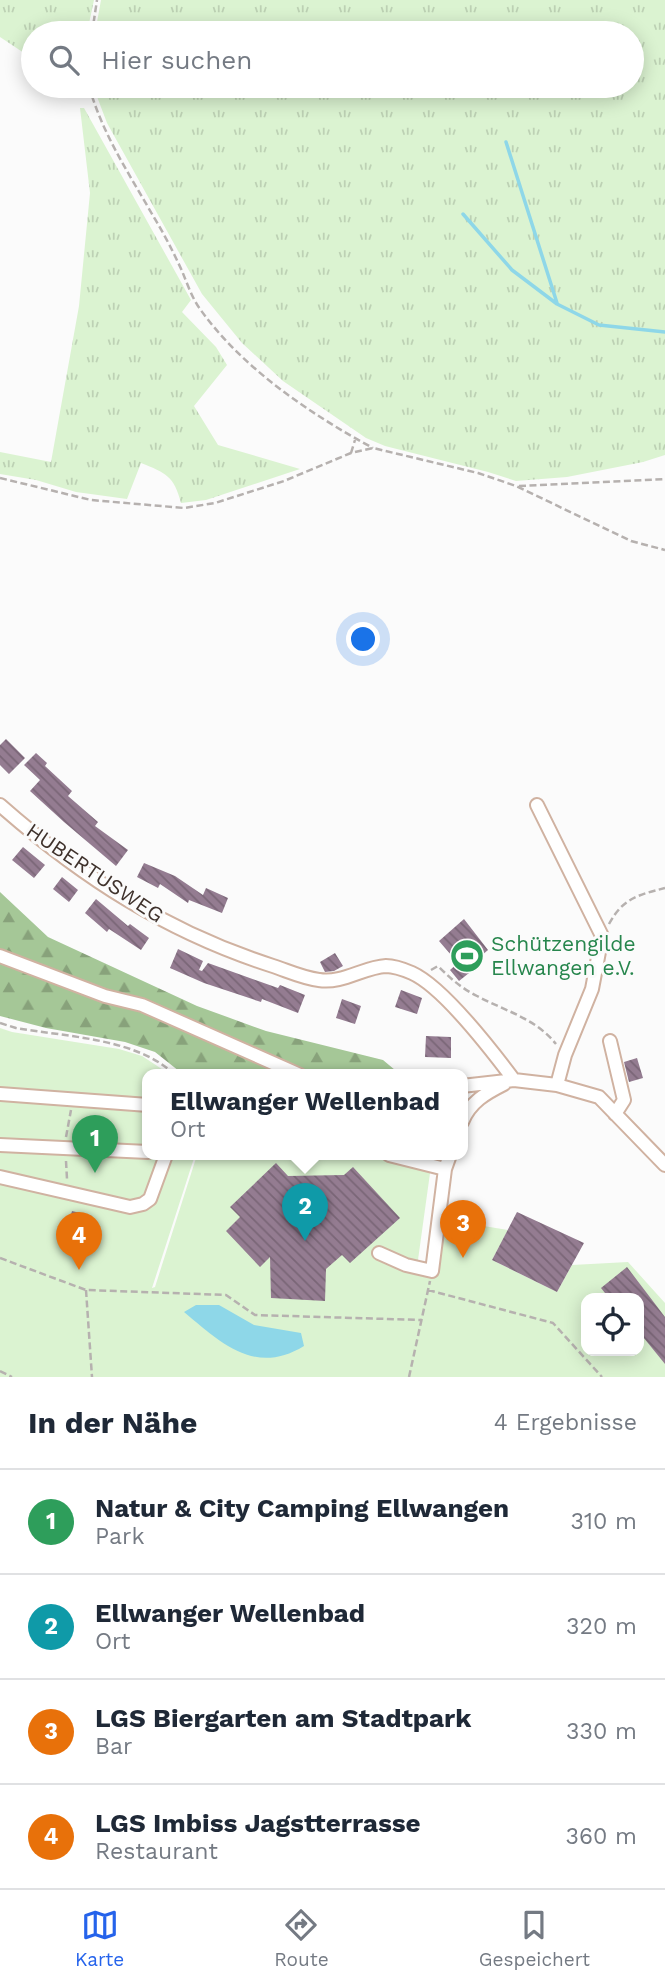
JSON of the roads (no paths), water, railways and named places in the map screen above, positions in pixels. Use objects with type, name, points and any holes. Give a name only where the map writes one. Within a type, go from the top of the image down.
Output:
[{"type":"street","name":"HUBERTUSWEG","points":[[0,805],[44,844],[158,919],[233,954],[320,981],[352,976],[387,966],[410,972],[432,987],[490,1047],[514,1080]]},
{"type":"street","points":[[537,806],[602,936],[592,989],[565,1055],[557,1085]]},
{"type":"street","points":[[0,956],[105,996],[142,1005],[286,1069]]},
{"type":"street","points":[[610,1041],[624,1100],[615,1114]]},
{"type":"street","points":[[468,1109],[484,1093],[514,1080]]},
{"type":"street","points":[[468,1085],[514,1080],[557,1085],[599,1097],[665,1165]]},
{"type":"street","points":[[0,1094],[142,1105]]},
{"type":"street","points":[[0,1145],[142,1152]]},
{"type":"street","points":[[0,1177],[130,1207],[150,1199],[164,1160]]},
{"type":"street","points":[[409,1160],[445,1169]]},
{"type":"street","points":[[379,1253],[407,1265],[432,1271],[448,1160]]},
{"type":"water","points":[[196,1305],[219,1305],[254,1325],[301,1333],[304,1346],[270,1358],[254,1357],[240,1352],[211,1335],[184,1312]]},
{"type":"waterway","points":[[506,142],[557,303]]},
{"type":"waterway","points":[[463,214],[512,270],[557,304],[599,325],[665,332]]},
{"type":"place","name":"Schützengilde Ellwangen e.V.","points":[[467,956]]},
{"type":"place","name":"Natur & City Camping Ellwangen","points":[[95,1173]]},
{"type":"place","name":"Ellwanger Wellenbad","points":[[305,1241]]},
{"type":"place","name":"LGS Biergarten am Stadtpark","points":[[463,1258]]},
{"type":"place","name":"LGS Imbiss Jagstterrasse","points":[[79,1270]]}]
